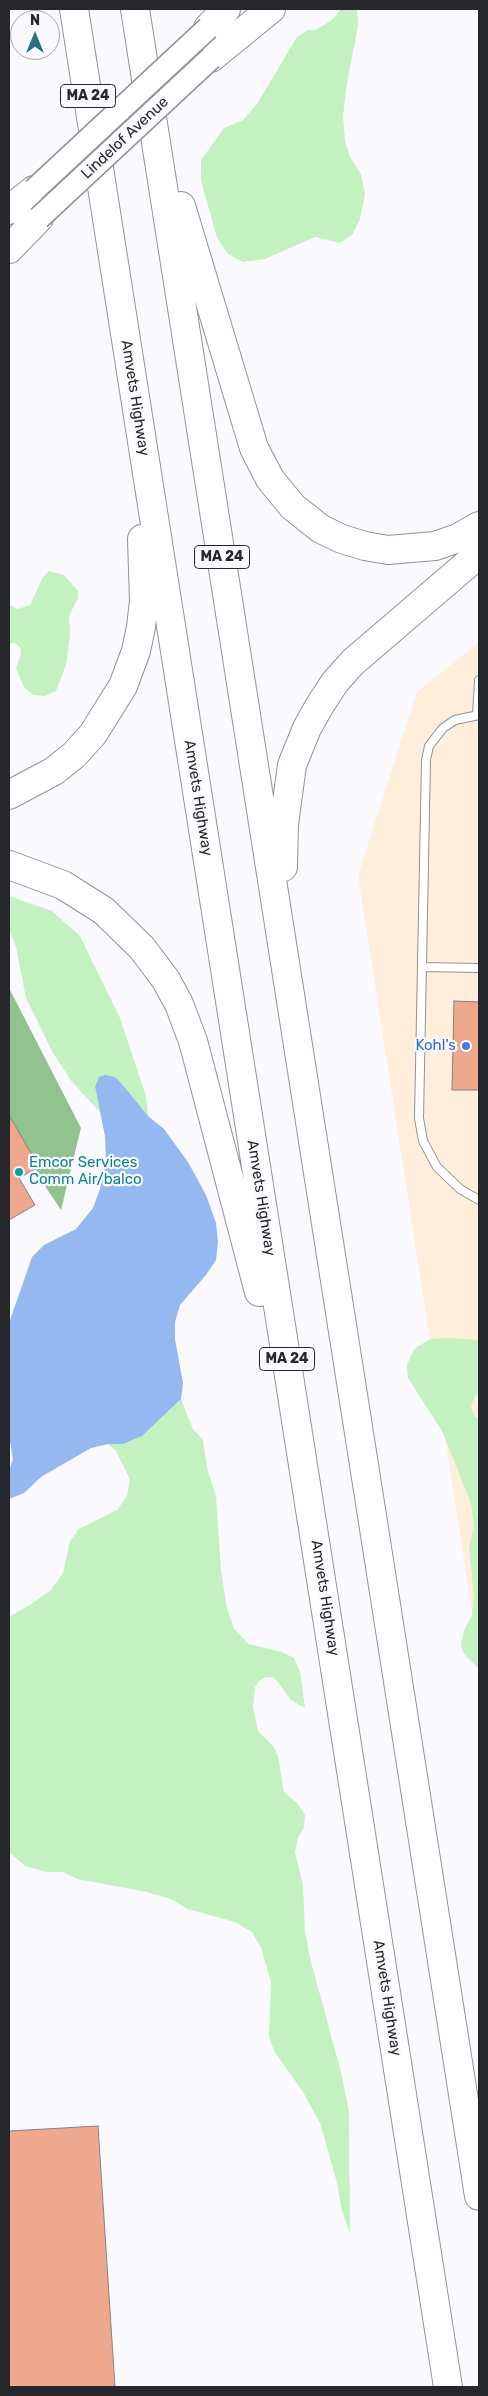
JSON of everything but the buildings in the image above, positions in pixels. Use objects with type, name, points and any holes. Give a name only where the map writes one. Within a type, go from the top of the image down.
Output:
[{"type":"highway","points":[[55,9],[102,184]]},
{"type":"highway","name":"Amvets Highway","points":[[74,9],[448,2387]]},
{"type":"highway","name":"MA 24","points":[[135,9],[479,2196]]},
{"type":"highway","points":[[208,28],[226,9]]},
{"type":"highway","points":[[211,58],[271,9]]},
{"type":"highway","points":[[144,62],[169,165],[246,424],[254,448],[270,479],[293,507],[321,529],[342,539],[365,546],[400,550],[423,548],[458,538],[479,526]]},
{"type":"highway","points":[[9,210],[34,190]]},
{"type":"highway","points":[[9,249],[39,218]]},
{"type":"highway","points":[[9,795],[54,772],[74,755],[93,734],[123,686],[136,651],[144,601],[144,563],[125,331]]},
{"type":"highway","points":[[300,1053],[286,922],[283,863],[288,788],[296,753],[320,705],[335,682],[353,662],[479,554]]},
{"type":"highway","points":[[9,865],[62,885],[84,897],[117,922],[142,948],[166,980],[184,1016],[244,1229],[270,1342],[327,1613]]},
{"type":"main road","name":"Lindelof Avenue","points":[[34,190],[208,28]]},
{"type":"main road","name":"Lindelof Avenue","points":[[39,218],[211,58]]},
{"type":"lane","points":[[479,680],[478,715],[455,720],[443,728],[433,740],[427,752],[419,1118],[420,1134],[437,1168],[460,1188],[479,1200]]},
{"type":"lane","points":[[422,967],[479,968]]},
{"type":"shaded area","points":[[479,642],[479,1657],[358,875],[417,692]]},
{"type":"green space","points":[[341,9],[357,9],[358,26],[343,116],[345,141],[350,157],[361,174],[365,194],[360,219],[352,235],[340,243],[315,237],[265,259],[243,262],[228,254],[217,238],[201,180],[201,160],[224,128],[243,120],[257,104],[297,37],[308,30],[316,30],[332,20]]},
{"type":"green space","points":[[49,571],[64,575],[78,591],[78,598],[69,616],[70,636],[66,665],[56,691],[45,696],[33,695],[24,687],[16,668],[21,654],[20,647],[15,643],[9,643],[9,605],[18,609],[30,605],[43,577]]},
{"type":"green space","points":[[9,896],[52,911],[80,936],[120,1018],[146,1096],[148,1116],[115,1077],[95,1087],[100,1112],[72,1082],[53,1053],[26,998],[16,947],[9,929]]},
{"type":"green space","points":[[9,988],[81,1128],[61,1210],[43,1183],[9,1120]]},
{"type":"green space","points":[[430,1339],[479,1340],[479,1391],[471,1407],[475,1417],[479,1419],[479,1669],[463,1653],[461,1643],[465,1628],[472,1616],[474,1595],[469,1547],[474,1527],[471,1503],[442,1431],[408,1378],[407,1365],[414,1349]]},
{"type":"green space","points":[[181,1399],[193,1429],[203,1440],[207,1468],[216,1496],[221,1570],[227,1608],[234,1629],[249,1644],[282,1652],[294,1658],[300,1672],[305,1708],[291,1700],[274,1677],[262,1678],[255,1687],[253,1707],[258,1731],[273,1746],[278,1756],[284,1792],[298,1804],[305,1815],[304,1827],[298,1838],[295,1853],[303,1885],[305,1932],[310,1958],[341,2072],[349,2111],[350,2233],[342,2211],[337,2183],[320,2123],[303,2092],[274,2051],[269,2036],[271,1982],[261,1948],[252,1932],[235,1922],[188,1909],[171,1899],[147,1892],[77,1879],[63,1872],[47,1872],[25,1866],[9,1852],[9,1617],[51,1590],[63,1573],[70,1541],[79,1529],[117,1510],[127,1496],[130,1479],[116,1451],[108,1444],[123,1444],[142,1436]]},
{"type":"water","points":[[105,1075],[115,1077],[121,1083],[148,1116],[164,1129],[188,1162],[206,1195],[216,1223],[218,1242],[216,1260],[206,1275],[180,1305],[175,1322],[175,1339],[183,1383],[181,1399],[142,1436],[123,1444],[108,1444],[91,1448],[41,1477],[24,1493],[9,1499],[9,1470],[13,1459],[9,1436],[9,1323],[32,1257],[44,1245],[76,1229],[93,1208],[100,1189],[106,1162],[105,1136],[95,1087],[99,1077]]},
{"type":"place","name":"Kohl's","points":[[466,1046]]},
{"type":"place","name":"Emcor Services Comm Air/balco","points":[[19,1172]]}]
